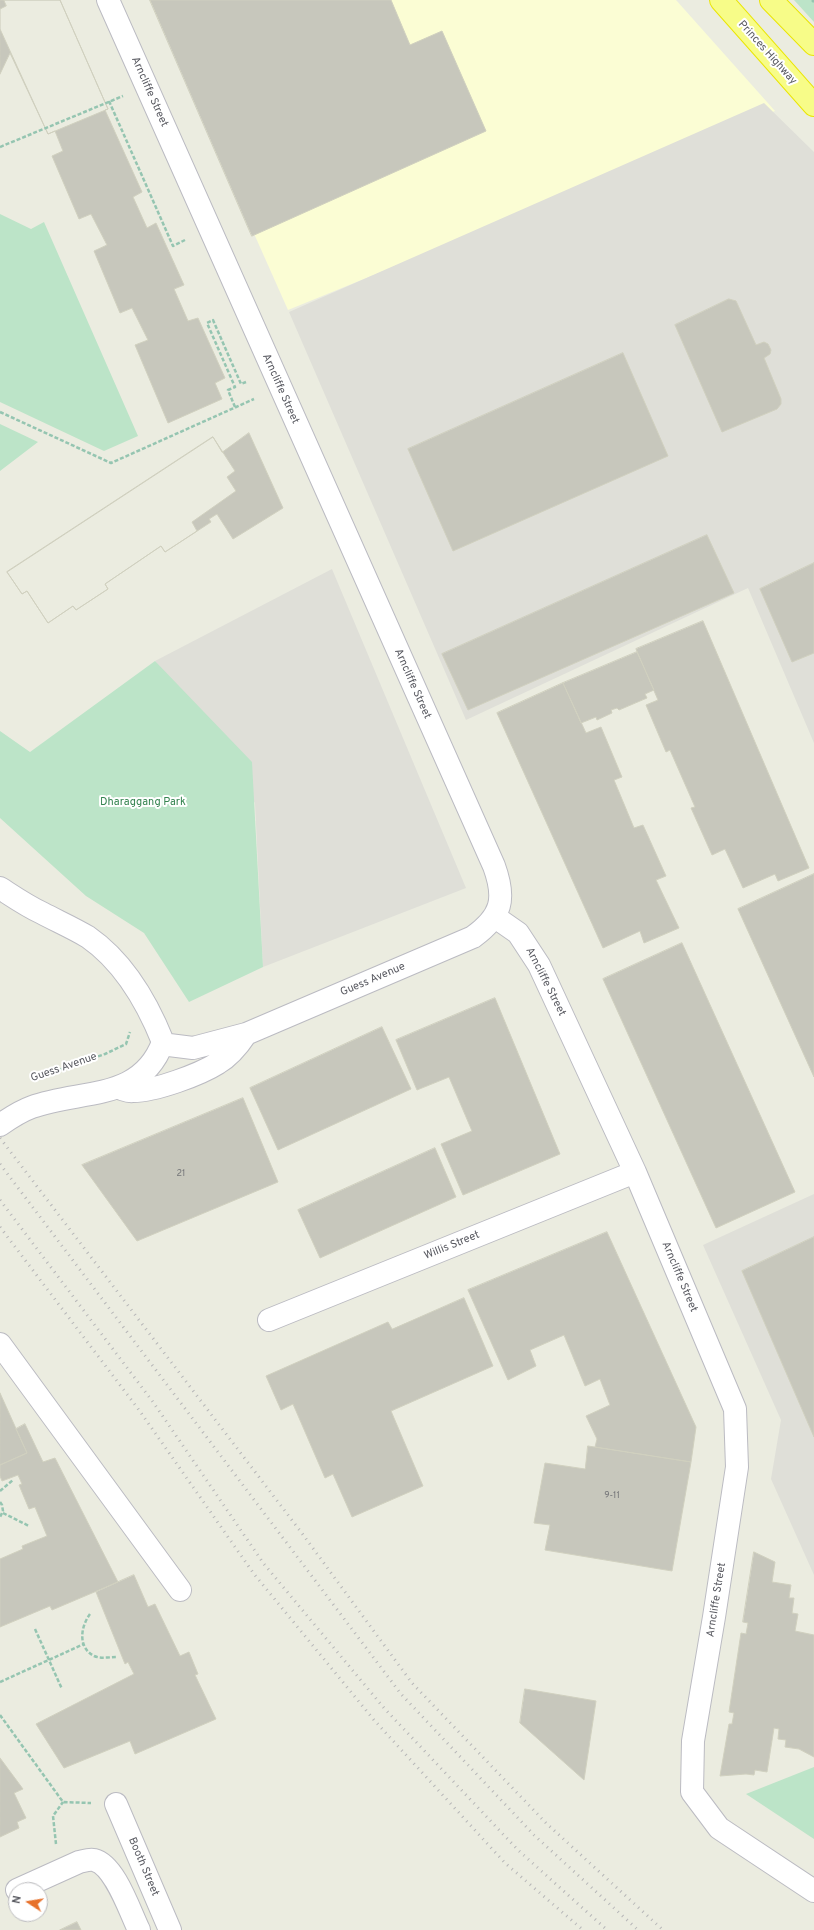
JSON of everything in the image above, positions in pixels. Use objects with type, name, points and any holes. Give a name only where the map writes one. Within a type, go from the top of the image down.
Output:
[{"type":"highway","name":"Princes Highway","points":[[721,0],[814,105]]},
{"type":"highway","points":[[771,0],[814,44]]},
{"type":"street","name":"Arncliffe Street","points":[[108,0],[494,866],[501,888],[500,899],[495,917],[518,933],[539,965],[635,1172],[735,1409],[737,1467],[693,1741],[692,1792],[719,1828],[814,1891]]},
{"type":"street","points":[[0,888],[24,904],[87,937],[102,948],[119,964],[133,983],[155,1022],[163,1042],[158,1056],[144,1072],[118,1088],[56,1100],[32,1107],[0,1125]]},
{"type":"street","name":"Guess Avenue","points":[[163,1042],[169,1046],[193,1048],[246,1034],[473,937],[484,929],[495,917]]},
{"type":"street","points":[[118,1088],[133,1092],[154,1088],[189,1077],[219,1063],[237,1048],[246,1034]]},
{"type":"street","name":"Willis Street","points":[[269,1320],[635,1172]]},
{"type":"street","points":[[0,1344],[180,1590]]},
{"type":"street","name":"Booth Street","points":[[116,1804],[170,1930]]},
{"type":"street","points":[[34,1882],[63,1869],[88,1860],[95,1860],[103,1864],[112,1874],[139,1930]]},
{"type":"path","points":[[0,147],[124,96]]},
{"type":"path","points":[[109,101],[173,246],[185,240]]},
{"type":"path","points":[[235,407],[228,390],[235,388],[207,322],[213,320],[241,384],[246,382]]},
{"type":"path","points":[[0,412],[111,463],[254,399]]},
{"type":"path","name":"Guess Avenue","points":[[39,1076],[106,1054],[126,1044],[131,1032],[129,1027]]},
{"type":"path","points":[[0,1491],[13,1480]]},
{"type":"path","points":[[0,1502],[3,1513],[0,1517]]},
{"type":"path","points":[[3,1513],[29,1526]]},
{"type":"path","points":[[90,1614],[82,1629],[84,1644],[94,1656],[106,1658],[117,1657]]},
{"type":"path","points":[[35,1629],[62,1689]]},
{"type":"path","points":[[0,1682],[84,1644]]},
{"type":"path","points":[[0,1714],[63,1802]]},
{"type":"path","points":[[63,1802],[88,1802],[96,1806],[116,1804]]},
{"type":"path","points":[[63,1802],[53,1816],[55,1842],[63,1869]]},
{"type":"shaded area","points":[[150,0],[676,0],[775,111],[288,310]]},
{"type":"shaded area","points":[[764,103],[814,152],[814,743],[748,588],[466,720],[289,312]]},
{"type":"shaded area","points":[[332,569],[466,888],[263,967],[255,803],[155,661]]},
{"type":"shaded area","points":[[814,1194],[814,1575],[771,1479],[781,1420],[703,1245]]},
{"type":"green space","points":[[794,0],[814,0],[814,22]]},
{"type":"green space","points":[[0,214],[31,229],[44,222],[138,436],[104,451],[0,402]]},
{"type":"green space","points":[[0,424],[38,442],[0,471]]},
{"type":"green space","name":"Dharaggang Park","points":[[155,661],[252,762],[263,967],[189,1002],[144,933],[86,896],[0,818],[0,731],[30,752]]},
{"type":"green space","points":[[814,1767],[814,1839],[746,1794]]},
{"type":"building","points":[[0,0],[60,0],[108,109],[105,110],[142,192],[133,197],[147,228],[156,223],[184,285],[174,289],[188,321],[198,318],[225,378],[215,383],[222,399],[168,423],[135,345],[148,340],[132,308],[120,313],[94,251],[107,245],[91,214],[79,219],[52,156],[63,151],[55,131],[48,134],[10,53],[0,74]]},
{"type":"building","points":[[4,0],[60,0],[108,109],[48,134],[0,29],[0,9],[6,6]]},
{"type":"building","points":[[150,0],[391,0],[410,45],[442,31],[486,131],[252,236]]},
{"type":"building","points":[[729,299],[736,301],[756,345],[764,342],[768,344],[771,350],[770,354],[764,358],[781,399],[781,404],[777,409],[722,432],[675,325]]},
{"type":"building","points":[[623,353],[668,456],[453,551],[408,449]]},
{"type":"building","points":[[249,433],[283,508],[233,539],[217,514],[209,519],[211,522],[165,552],[161,546],[105,584],[108,589],[76,610],[73,606],[48,623],[27,591],[22,594],[7,572],[213,437],[222,452]]},
{"type":"building","points":[[213,437],[235,471],[227,477],[236,491],[192,522],[197,531],[165,552],[161,546],[105,584],[108,589],[76,610],[73,606],[48,623],[27,591],[22,594],[7,572]]},
{"type":"building","points":[[707,535],[734,593],[468,710],[442,654]]},
{"type":"building","points":[[814,563],[814,653],[792,662],[760,589]]},
{"type":"building","points":[[703,621],[809,868],[778,881],[775,874],[743,888],[725,849],[712,855],[691,808],[695,807],[670,750],[666,752],[646,705],[658,700],[636,649]]},
{"type":"building","points":[[637,652],[654,690],[645,694],[647,698],[619,710],[617,708],[611,710],[612,713],[597,720],[596,717],[581,723],[563,683]]},
{"type":"building","points":[[563,683],[586,733],[601,727],[622,777],[614,780],[634,828],[643,825],[666,876],[656,880],[679,928],[644,943],[640,931],[603,948],[497,713]]},
{"type":"building","points":[[814,874],[814,1077],[738,909]]},
{"type":"building","points":[[682,943],[795,1192],[716,1228],[603,979]]},
{"type":"building","points":[[495,998],[560,1154],[463,1195],[441,1144],[472,1131],[449,1077],[417,1090],[396,1040]]},
{"type":"building","points":[[382,1027],[411,1089],[278,1150],[250,1088]]},
{"type":"building","points":[[243,1098],[278,1182],[137,1241],[82,1165]]},
{"type":"building","points":[[435,1148],[456,1197],[320,1258],[298,1210]]},
{"type":"building","points":[[607,1232],[696,1427],[691,1462],[595,1447],[597,1439],[586,1416],[610,1405],[600,1379],[585,1386],[564,1335],[530,1350],[536,1366],[508,1380],[468,1290]]},
{"type":"building","points":[[814,1237],[814,1437],[742,1271]]},
{"type":"building","points":[[464,1298],[493,1366],[391,1411],[423,1486],[352,1517],[333,1474],[325,1478],[293,1404],[281,1410],[266,1376],[388,1322],[392,1329]]},
{"type":"building","points":[[0,1393],[27,1453],[0,1465]]},
{"type":"building","points":[[25,1424],[43,1462],[55,1458],[118,1582],[52,1610],[50,1606],[0,1627],[0,1559],[23,1549],[22,1546],[47,1536],[35,1507],[29,1509],[19,1485],[22,1484],[18,1475],[2,1481],[0,1476],[0,1465],[27,1453],[16,1429]]},
{"type":"building","points":[[588,1446],[691,1462],[672,1571],[545,1550],[550,1525],[534,1523],[545,1463],[585,1469]]},
{"type":"building","points":[[754,1552],[775,1562],[772,1582],[791,1585],[789,1598],[794,1598],[792,1613],[798,1614],[795,1631],[814,1635],[814,1757],[799,1749],[785,1747],[786,1740],[778,1739],[779,1729],[774,1728],[767,1772],[755,1770],[754,1775],[746,1774],[720,1776],[729,1724],[732,1724],[734,1713],[729,1712],[741,1633],[746,1634],[748,1623],[743,1622]]},
{"type":"building","points":[[134,1575],[148,1607],[155,1604],[180,1656],[189,1652],[198,1674],[195,1675],[216,1719],[135,1754],[130,1741],[64,1768],[36,1724],[134,1674],[128,1662],[125,1664],[96,1592]]},
{"type":"building","points":[[525,1689],[596,1701],[584,1780],[520,1723]]},
{"type":"building","points":[[0,1758],[23,1789],[14,1793],[26,1818],[17,1822],[19,1828],[0,1837]]},
{"type":"building","points":[[77,1922],[81,1930],[60,1930]]},
{"type":"railway","points":[[0,1138],[301,1532],[412,1683],[546,1823],[663,1930]]},
{"type":"railway","points":[[0,1164],[401,1694],[534,1835],[638,1930]]},
{"type":"railway","points":[[0,1200],[153,1402],[264,1564],[384,1708],[518,1850],[607,1930]]},
{"type":"railway","points":[[0,1227],[139,1410],[254,1574],[374,1720],[505,1863],[583,1930]]}]
